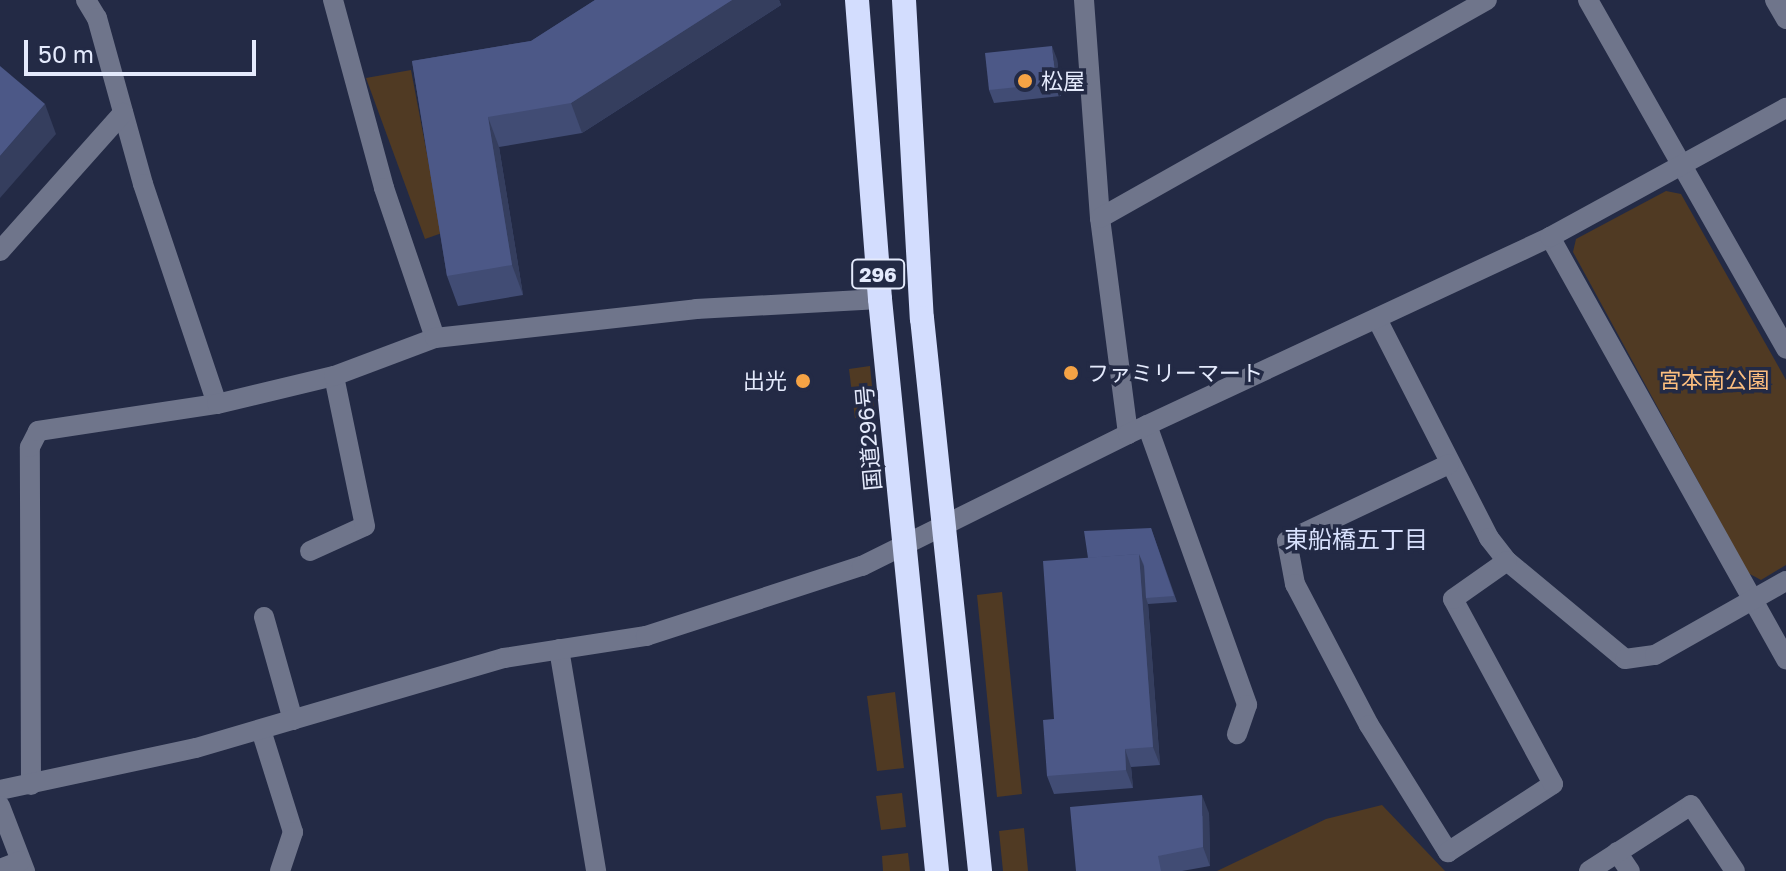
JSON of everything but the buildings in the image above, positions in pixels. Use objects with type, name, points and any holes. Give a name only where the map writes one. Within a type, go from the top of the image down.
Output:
[{"type":"highway","name":"国道296号","points":[[857,0],[880,299],[937,871]]},
{"type":"highway","name":"296","points":[[904,0],[922,318],[980,871]]},
{"type":"street","points":[[86,0],[97,18],[123,113],[217,404]]},
{"type":"street","points":[[333,0],[384,188],[435,338]]},
{"type":"street","points":[[1084,0],[1100,218],[1128,434]]},
{"type":"street","points":[[1100,218],[1487,0]]},
{"type":"street","points":[[1588,0],[1786,349]]},
{"type":"street","points":[[1775,0],[1786,19]]},
{"type":"street","points":[[0,790],[261,730],[504,658],[646,636],[904,547],[1128,434],[1378,321],[1550,237],[1786,108]]},
{"type":"street","points":[[0,251],[123,113]]},
{"type":"street","points":[[1550,237],[1786,659]]},
{"type":"street","points":[[31,785],[30,447],[38,431],[217,404],[334,376],[435,338],[696,309],[880,299]]},
{"type":"street","points":[[1378,321],[1489,538],[1507,561],[1625,659],[1655,655],[1786,581]]},
{"type":"street","points":[[310,551],[365,526],[334,376]]},
{"type":"street","points":[[1147,425],[1247,705],[1237,734]]},
{"type":"street","points":[[1449,464],[1287,541],[1295,584],[1369,725],[1448,852],[1553,784],[1453,599],[1507,561]]},
{"type":"street","points":[[264,617],[293,720]]},
{"type":"street","points":[[559,649],[596,871]]},
{"type":"street","points":[[261,730],[293,832],[280,871]]},
{"type":"street","points":[[1589,871],[1691,805],[1735,871]]},
{"type":"street","points":[[0,806],[23,866],[0,869]]},
{"type":"street","points":[[1617,852],[1630,871]]},
{"type":"green space","points":[[411,70],[442,233],[425,239],[366,78]]},
{"type":"green space","name":"宮本南公園","points":[[1666,191],[1681,194],[1786,380],[1786,565],[1761,580],[1748,573],[1573,252],[1576,239]]},
{"type":"green space","points":[[870,366],[875,416],[855,418],[849,369]]},
{"type":"green space","points":[[1002,592],[1022,794],[997,797],[977,595]]},
{"type":"green space","points":[[895,692],[904,768],[877,771],[867,696]]},
{"type":"green space","points":[[902,793],[906,827],[881,830],[876,796]]},
{"type":"green space","points":[[1382,805],[1445,871],[1217,871],[1326,819]]},
{"type":"green space","points":[[1024,828],[1028,871],[1003,871],[999,831]]},
{"type":"green space","points":[[908,853],[910,871],[883,871],[882,856]]},
{"type":"place","name":"松屋","points":[[1025,81]]},
{"type":"place","name":"ファミリーマート","points":[[1071,373]]},
{"type":"place","name":"出光","points":[[803,381]]},
{"type":"district","name":"東船橋五丁目","points":[[1356,539]]}]
